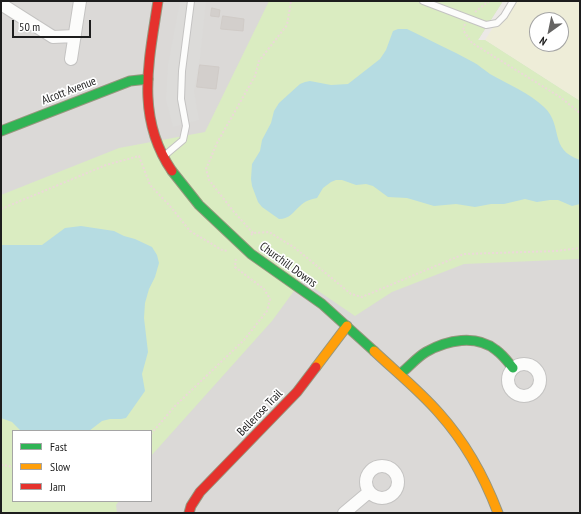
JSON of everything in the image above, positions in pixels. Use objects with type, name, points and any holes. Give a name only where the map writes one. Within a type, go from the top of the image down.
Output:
[{"type":"street","points":[[71,60],[80,1]]},
{"type":"street","name":"Churchill Downs","points":[[158,1],[148,78],[147,106],[154,138],[162,157],[174,177],[213,218],[254,256],[322,304],[400,374],[439,414],[457,436],[465,449],[487,487],[498,513]]},
{"type":"street","points":[[1,4],[53,37],[75,36]]},
{"type":"street","name":"Alcott Avenue","points":[[1,131],[130,81],[148,78]]},
{"type":"street","name":"Bellerose Trail","points":[[189,513],[191,506],[200,492],[297,392],[347,326]]},
{"type":"street","points":[[400,374],[419,357],[437,347],[458,341],[472,340],[494,347],[513,368]]},
{"type":"street","points":[[344,513],[369,492]]},
{"type":"lane","points":[[162,157],[183,140],[186,126],[181,99],[182,71],[191,1]]},
{"type":"lane","points":[[423,1],[486,24],[497,23],[504,16],[514,1]]},
{"type":"path","points":[[291,1],[287,25],[259,61],[255,76],[217,143],[206,169],[209,180],[234,212],[253,233],[270,232],[295,248],[351,294],[362,297],[464,254],[556,251],[580,248]]},
{"type":"path","points":[[489,1],[467,18],[463,30],[472,43],[560,97],[580,113]]},
{"type":"path","points":[[1,209],[106,165],[139,156],[150,185],[170,206],[190,231],[222,250],[229,251]]},
{"type":"path","points":[[152,433],[175,406],[244,340],[266,311],[270,299],[264,289],[235,267],[236,253]]},
{"type":"path","points":[[1,465],[12,468]]},
{"type":"shaded area","points":[[1,1],[503,1],[478,40],[485,40],[580,101],[580,513],[1,513]]},
{"type":"shaded area","points":[[180,1],[206,1],[200,58],[194,91],[199,120],[173,127],[166,100],[168,65]]},
{"type":"green space","points":[[269,1],[503,1],[478,40],[485,40],[580,101],[580,259],[464,264],[392,292],[355,316],[302,280],[272,321],[152,455],[152,430],[12,430],[12,502],[118,502],[116,505],[117,513],[1,513],[1,195],[119,148],[205,132]]},
{"type":"green space","points":[[510,1],[580,1],[580,101],[485,40]]},
{"type":"water","points":[[398,29],[407,29],[465,58],[490,74],[525,93],[544,107],[554,122],[560,143],[564,150],[580,160],[580,204],[572,206],[558,200],[537,202],[525,199],[504,204],[491,204],[475,207],[456,204],[434,206],[407,198],[388,197],[373,186],[366,184],[356,185],[342,180],[336,180],[323,188],[317,198],[304,203],[286,218],[279,219],[262,207],[258,202],[252,186],[252,164],[260,151],[262,140],[271,123],[274,111],[279,103],[300,84],[305,82],[310,81],[331,85],[348,84],[380,59],[386,50],[393,31]]},
{"type":"water","points":[[81,226],[114,231],[152,247],[157,255],[159,263],[145,303],[144,318],[148,352],[142,374],[145,391],[126,418],[102,421],[90,430],[20,430],[12,422],[1,418],[1,245],[42,245],[65,228]]},
{"type":"building","points":[[212,8],[220,10],[219,17],[211,16]]},
{"type":"building","points":[[223,16],[244,19],[243,31],[221,29]]},
{"type":"building","points":[[200,65],[219,67],[216,89],[197,87]]},
{"type":"traffic: fast","points":[[1,131],[130,81],[148,79]]},
{"type":"traffic: fast","points":[[172,171],[199,205],[251,254],[322,304],[374,351]]},
{"type":"traffic: fast","points":[[400,374],[426,352],[443,344],[461,340],[471,340],[488,345],[501,354],[513,368]]},
{"type":"traffic: slow","points":[[316,367],[347,326]]},
{"type":"traffic: slow","points":[[374,351],[423,396],[448,424],[473,460],[487,486],[498,513]]},
{"type":"traffic: jam","points":[[158,1],[149,67],[149,109],[153,130],[160,151],[172,171]]},
{"type":"traffic: jam","points":[[189,513],[191,506],[200,492],[297,392],[316,367]]}]
